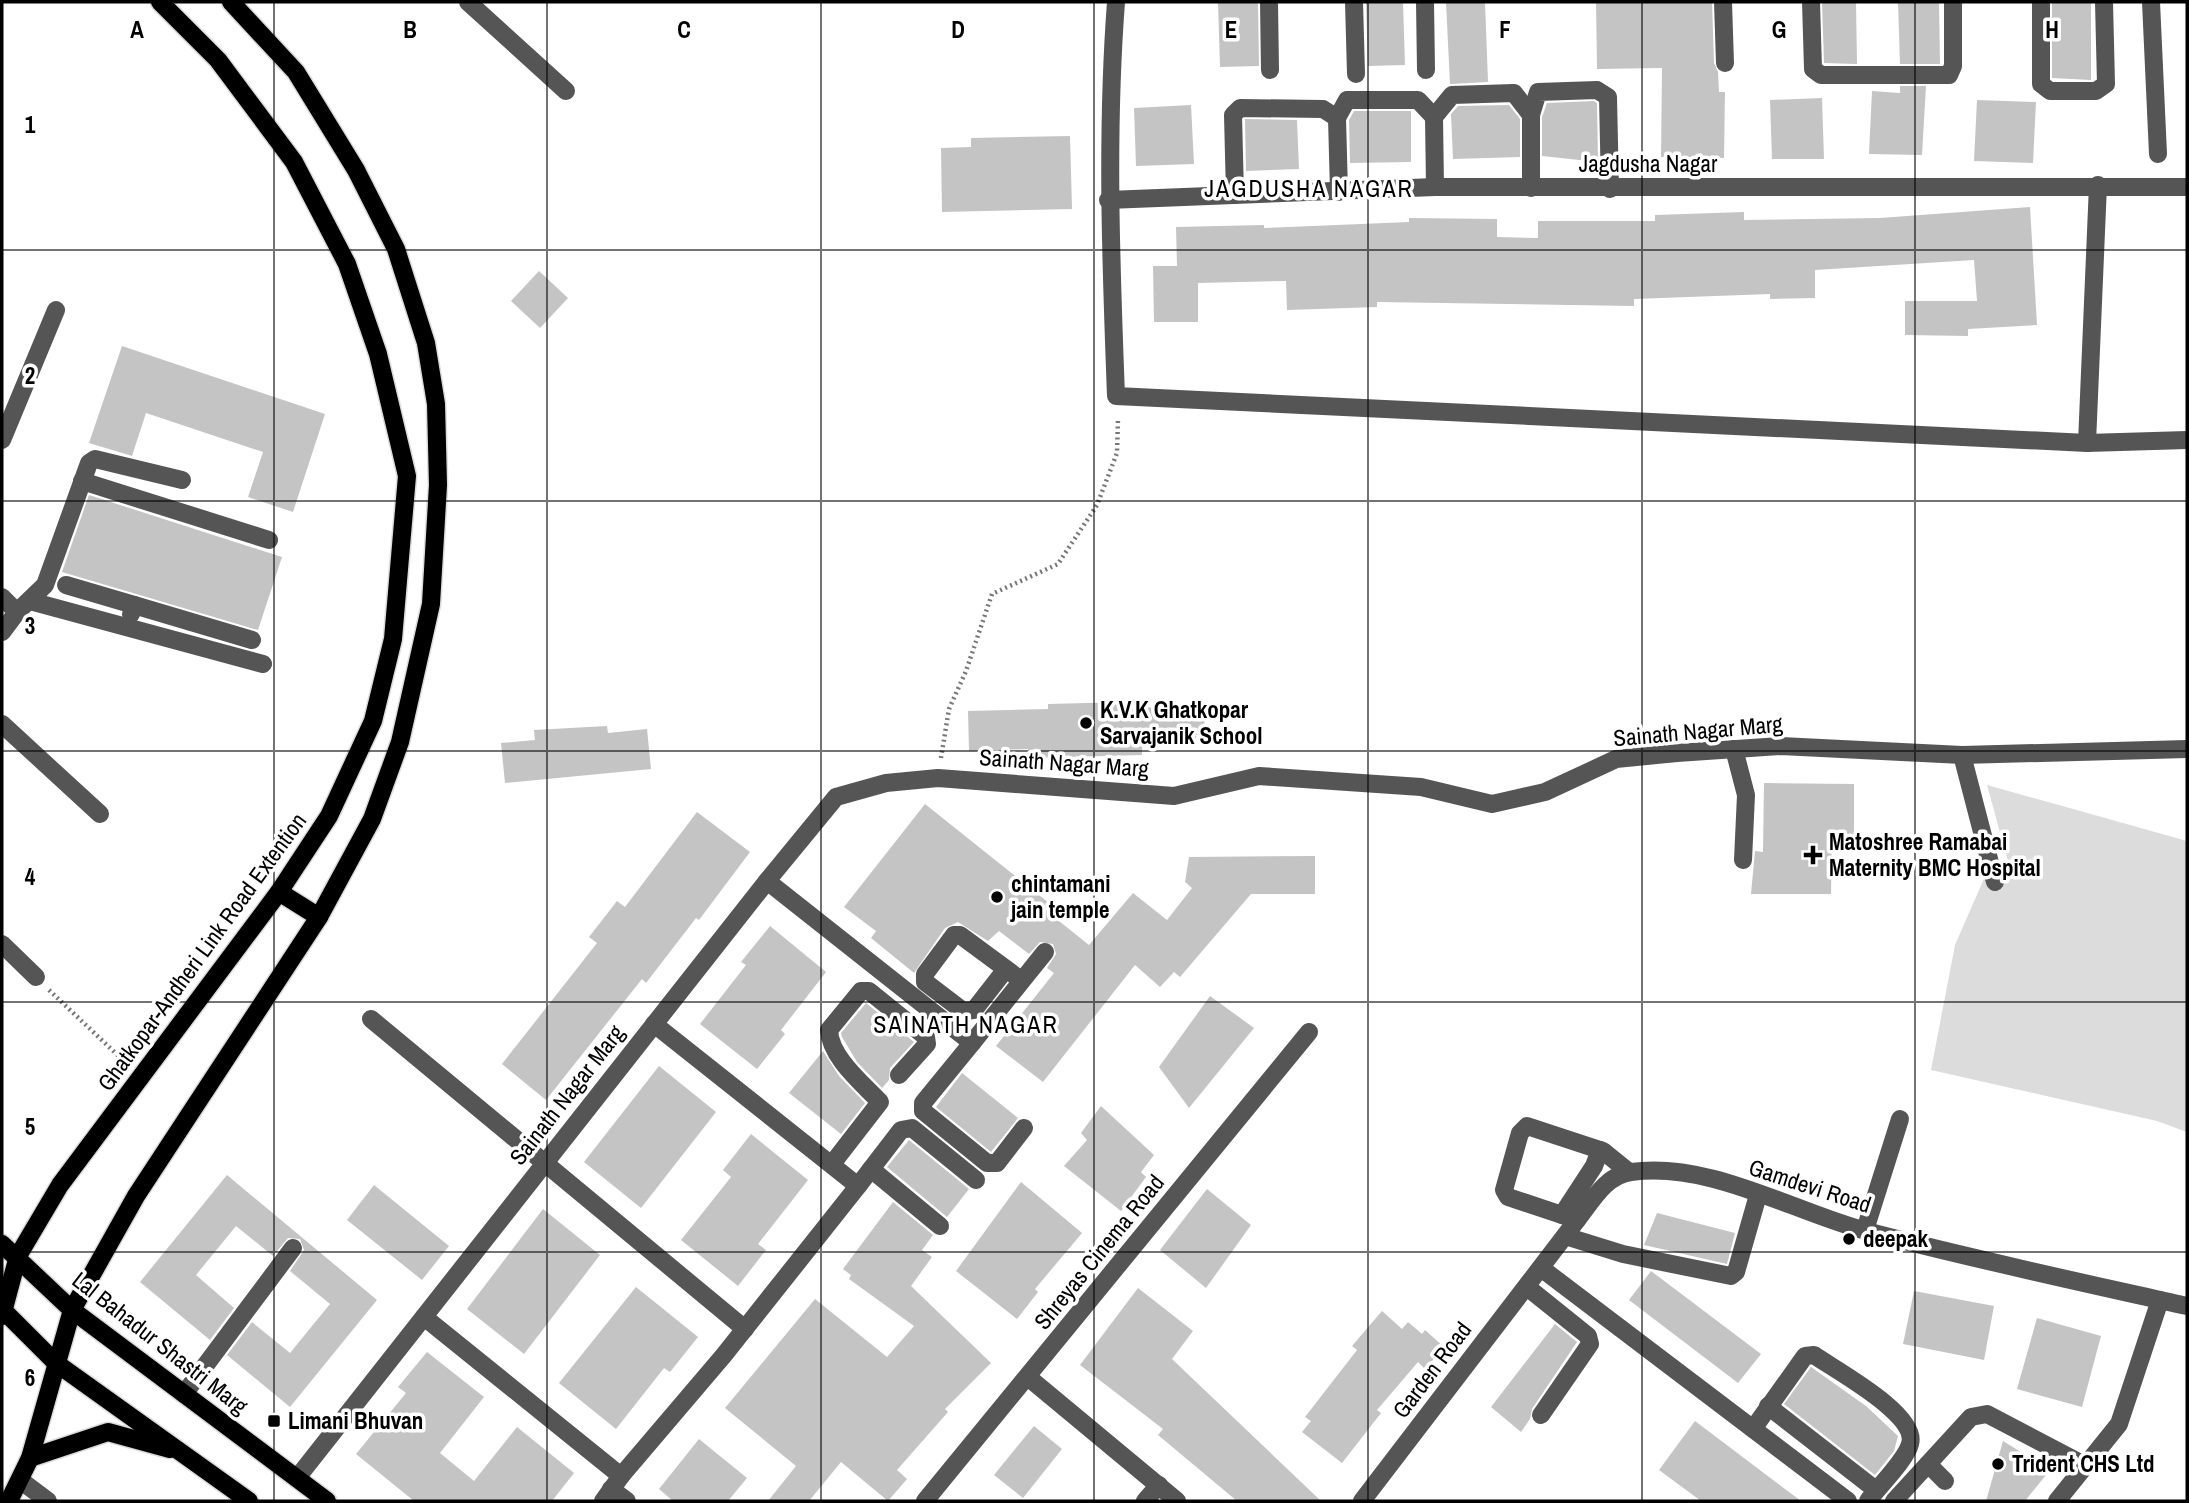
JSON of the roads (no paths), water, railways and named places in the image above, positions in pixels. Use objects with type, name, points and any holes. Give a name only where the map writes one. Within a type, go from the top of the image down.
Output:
[{"type":"main road","name":"Ghatkopar-Andheri Link Road Extention","points":[[2,1316],[18,1256],[61,1185],[279,892],[329,816],[373,721],[393,639],[407,476],[378,354],[347,264],[294,162],[218,60],[160,2]]},
{"type":"main road","points":[[9,1501],[30,1458],[72,1310],[136,1196],[319,917],[372,819],[400,742],[431,604],[438,485],[436,404],[426,343],[396,250],[356,170],[296,72],[231,2]]},
{"type":"main road","points":[[279,892],[319,917]]},
{"type":"main road","name":"Lal Bahadur Shastri Marg","points":[[2,1244],[18,1256],[72,1310],[327,1501]]},
{"type":"main road","points":[[2,1309],[57,1363],[249,1501]]},
{"type":"main road","points":[[30,1458],[108,1432],[184,1452]]},
{"type":"street","points":[[468,2],[566,91]]},
{"type":"street","points":[[1116,2],[1110,91],[1108,200],[1115,396],[2087,443],[2187,440]]},
{"type":"street","points":[[1269,2],[1270,70]]},
{"type":"street","points":[[1353,2],[1356,74]]},
{"type":"street","points":[[1425,2],[1426,70]]},
{"type":"street","points":[[1723,2],[1724,63]]},
{"type":"street","points":[[1811,2],[1812,69],[1821,75],[1950,75],[1953,66],[1953,2]]},
{"type":"street","points":[[2041,2],[2041,84],[2050,91],[2096,91],[2106,84],[2105,2]]},
{"type":"street","points":[[2151,2],[2158,155]]},
{"type":"street","points":[[1531,188],[1531,115],[1538,92],[1597,90],[1608,97],[1610,189]]},
{"type":"street","points":[[1435,187],[1434,117],[1452,95],[1514,93],[1531,115]]},
{"type":"street","points":[[1339,192],[1338,118],[1347,100],[1418,100],[1434,117]]},
{"type":"street","points":[[1235,195],[1233,115],[1240,108],[1323,109],[1338,118]]},
{"type":"street","points":[[2087,443],[2098,185]]},
{"type":"street","name":"Jagdusha Nagar","points":[[1108,200],[1435,187],[2187,187]]},
{"type":"street","points":[[2,440],[56,310]]},
{"type":"street","points":[[2,632],[45,585],[89,463],[94,459],[182,480]]},
{"type":"street","points":[[82,481],[269,540]]},
{"type":"street","points":[[66,585],[252,640]]},
{"type":"street","points":[[2,597],[24,607],[128,628],[262,664]]},
{"type":"street","points":[[128,628],[134,605]]},
{"type":"street","points":[[227,654],[232,634]]},
{"type":"street","points":[[2,724],[100,814]]},
{"type":"street","name":"Sainath Nagar Marg","points":[[297,1478],[836,797],[886,783],[938,778],[1174,796],[1259,776],[1421,787],[1492,804],[1545,792],[1616,759],[1734,749],[1781,746],[1962,755],[2187,749]]},
{"type":"street","points":[[1734,749],[1746,795],[1743,860]]},
{"type":"street","points":[[1962,755],[1995,881]]},
{"type":"street","points":[[767,881],[972,1043]]},
{"type":"street","points":[[1006,969],[974,1010],[963,1011],[925,982],[925,974],[954,935],[960,935],[1021,980]]},
{"type":"street","points":[[2,944],[36,978]]},
{"type":"street","points":[[1024,1128],[997,1163],[987,1163],[923,1111],[923,1103],[1045,952]]},
{"type":"street","points":[[832,1164],[880,1102],[852,1072],[829,1041],[829,1030],[861,991],[869,991],[926,1037],[927,1044],[899,1075]]},
{"type":"street","points":[[371,1019],[745,1329]]},
{"type":"street","points":[[654,1024],[858,1186]]},
{"type":"street","name":"Shreyas Cinema Road","points":[[925,1501],[1029,1378],[1309,1032]]},
{"type":"street","points":[[1865,1230],[1900,1119]]},
{"type":"street","points":[[1570,1217],[1508,1197],[1504,1190],[1520,1133],[1527,1126],[1600,1150],[1629,1172]]},
{"type":"street","points":[[612,1489],[745,1329],[901,1130],[912,1128],[976,1180]]},
{"type":"street","points":[[1600,1150],[1570,1217],[1565,1236],[1541,1268],[1847,1501]]},
{"type":"street","points":[[871,1169],[940,1226]]},
{"type":"street","name":"Gamdevi Road","points":[[1629,1172],[1668,1170],[1698,1175],[1865,1230],[2187,1306]]},
{"type":"street","points":[[1570,1217],[1611,1178],[1629,1172]]},
{"type":"street","points":[[1565,1236],[1623,1254],[1731,1276],[1737,1272],[1758,1195]]},
{"type":"street","points":[[184,1394],[293,1248]]},
{"type":"street","name":"Garden Road","points":[[1362,1501],[1541,1268]]},
{"type":"street","points":[[1527,1287],[1588,1336],[1590,1344],[1541,1415]]},
{"type":"street","points":[[2057,1501],[2119,1424],[2160,1300]]},
{"type":"street","points":[[424,1317],[627,1501]]},
{"type":"street","points":[[1753,1429],[1768,1406],[1805,1356],[1814,1355],[1902,1416],[1911,1434],[1910,1446],[1872,1496],[1768,1406]]},
{"type":"street","points":[[1029,1378],[1177,1501]]},
{"type":"street","points":[[1894,1501],[1971,1417],[1987,1414],[2086,1466]]},
{"type":"street","points":[[1928,1464],[1945,1481]]},
{"type":"street","points":[[20,1480],[48,1501]]},
{"type":"street","points":[[1146,1501],[1159,1485]]},
{"type":"place","name":"K.V.K Ghatkopar Sarvajanik School","points":[[1086,723]]},
{"type":"place","name":"Matoshree Ramabai Maternity BMC Hospital","points":[[1813,855]]},
{"type":"place","name":"chintamani jain temple","points":[[997,897]]},
{"type":"place","name":"deepak","points":[[1849,1239]]},
{"type":"place","name":"Limani Bhuvan","points":[[274,1421]]},
{"type":"place","name":"Trident CHS Ltd","points":[[1998,1464]]},
{"type":"district","name":"JAGDUSHA NAGAR","points":[[1309,189]]},
{"type":"district","name":"SAINATH NAGAR","points":[[966,1025]]}]
